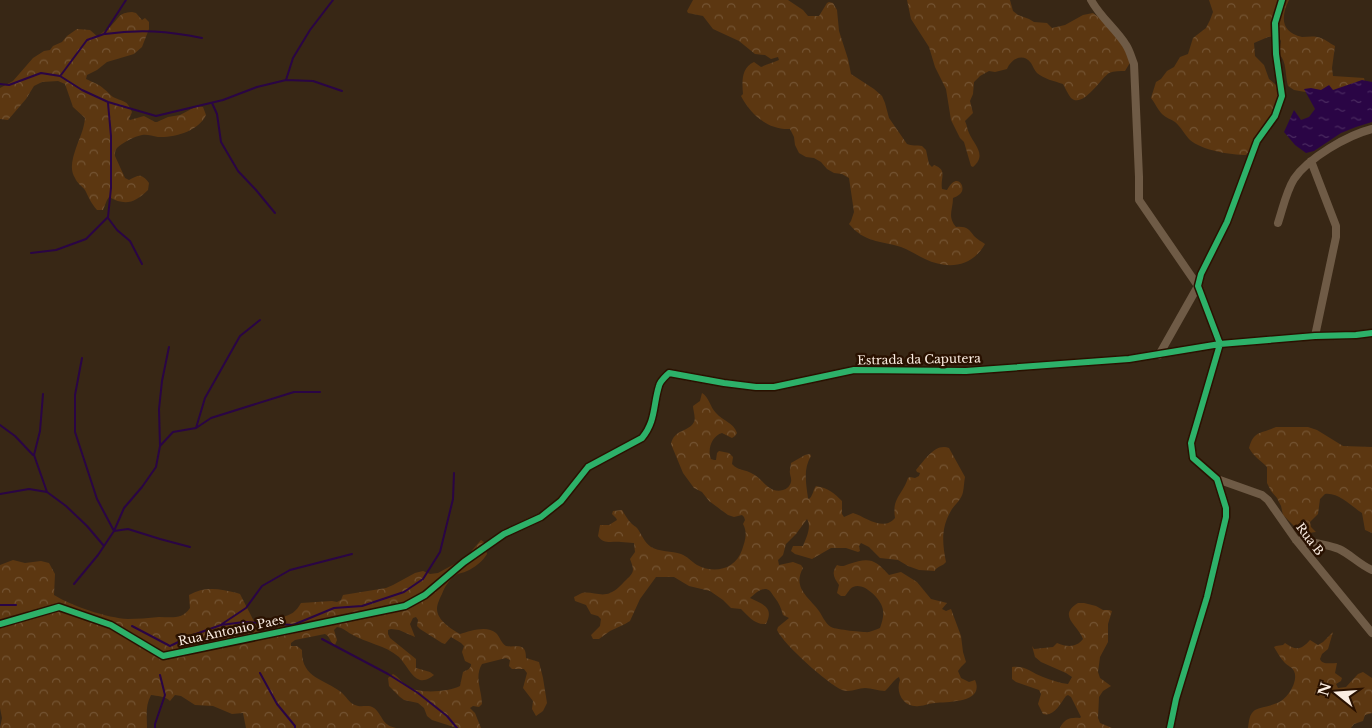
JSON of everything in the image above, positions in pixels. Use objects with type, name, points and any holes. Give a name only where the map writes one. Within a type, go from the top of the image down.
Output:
[{"type":"street","points":[[1091,0],[1125,43],[1134,64],[1139,200],[1198,286],[1220,344],[1191,443],[1193,458],[1217,479],[1226,508],[1226,516],[1208,597],[1176,698],[1170,728]]},
{"type":"street","points":[[1159,355],[1198,286],[1201,274],[1228,222],[1257,141],[1275,116],[1282,96],[1276,54],[1275,23],[1282,0]]},
{"type":"street","points":[[1278,223],[1295,178],[1311,161],[1348,138],[1372,129]]},
{"type":"street","points":[[1311,161],[1336,226],[1336,237],[1315,336]]},
{"type":"street","name":"Estrada da Caputera","points":[[464,562],[504,534],[541,517],[561,501],[588,467],[642,438],[648,431],[654,413],[659,384],[669,373],[724,383],[774,387],[854,370],[966,371],[1129,360],[1220,344],[1315,336],[1356,336],[1372,333]]},
{"type":"street","name":"Rua B","points":[[1217,479],[1262,495],[1268,500],[1296,540],[1372,633]]},
{"type":"street","points":[[1296,540],[1341,550],[1362,566],[1372,570]]},
{"type":"street","name":"Rua Antonio Paes","points":[[0,624],[59,607],[111,625],[163,656],[405,606],[425,595],[464,562]]},
{"type":"green space","points":[[693,0],[788,0],[803,10],[808,16],[819,16],[827,3],[833,3],[837,10],[839,31],[851,74],[882,96],[889,118],[907,144],[922,146],[926,150],[929,164],[932,167],[934,165],[941,169],[942,189],[947,190],[955,181],[962,185],[962,192],[953,198],[952,220],[956,227],[967,228],[985,244],[980,252],[966,262],[942,265],[901,247],[867,238],[855,230],[849,224],[854,212],[849,178],[827,169],[814,158],[806,157],[799,153],[790,129],[774,127],[761,120],[741,96],[743,94],[743,76],[747,68],[754,62],[761,67],[779,60],[778,57],[771,59],[765,55],[755,54],[739,41],[713,29],[703,16],[688,13],[687,11]]},
{"type":"green space","points":[[907,0],[1010,0],[1013,11],[1018,15],[1034,22],[1047,23],[1052,28],[1065,25],[1083,15],[1093,13],[1119,36],[1131,61],[1125,71],[1109,73],[1092,92],[1076,100],[1071,98],[1063,84],[1040,75],[1028,60],[1021,57],[1011,62],[1007,69],[995,72],[989,71],[980,76],[974,82],[970,101],[973,113],[965,121],[968,132],[977,146],[979,154],[977,163],[973,167],[971,166],[964,142],[951,120],[946,89],[935,67],[929,47],[911,19]]},
{"type":"green space","points":[[1209,0],[1289,0],[1284,17],[1286,27],[1295,35],[1324,39],[1335,46],[1332,68],[1333,76],[1364,78],[1366,86],[1311,93],[1294,90],[1288,86],[1285,65],[1279,54],[1281,41],[1278,36],[1268,37],[1254,43],[1255,56],[1264,65],[1269,79],[1283,91],[1285,100],[1278,103],[1246,155],[1216,151],[1195,144],[1175,122],[1162,114],[1151,98],[1156,82],[1174,67],[1180,57],[1188,54],[1193,38],[1206,28],[1213,12]]},
{"type":"green space","points":[[136,13],[142,20],[145,18],[149,22],[149,29],[142,47],[134,54],[107,62],[87,75],[86,79],[100,86],[113,97],[127,103],[132,112],[130,120],[144,116],[157,122],[168,117],[180,115],[197,106],[203,107],[206,115],[198,125],[178,135],[158,137],[142,135],[132,138],[119,146],[115,156],[125,178],[129,180],[142,176],[149,183],[148,190],[139,198],[130,202],[120,202],[109,197],[103,210],[97,210],[72,171],[73,159],[85,118],[73,107],[65,84],[58,81],[42,82],[34,86],[26,99],[8,120],[0,119],[0,88],[13,81],[33,58],[44,51],[50,50],[77,29],[90,30],[98,37],[122,14]]},
{"type":"green space","points":[[702,393],[716,413],[733,426],[737,433],[732,438],[722,433],[713,440],[710,447],[711,459],[716,460],[719,451],[729,453],[733,457],[732,464],[734,466],[757,476],[770,488],[778,491],[786,489],[791,483],[791,463],[810,454],[806,476],[808,498],[816,486],[833,493],[842,501],[842,514],[844,517],[853,513],[880,524],[890,522],[895,518],[896,501],[908,478],[919,476],[920,473],[916,470],[935,450],[944,447],[949,448],[965,477],[962,494],[948,516],[944,528],[943,541],[946,562],[935,571],[919,570],[898,560],[880,558],[869,547],[861,543],[859,546],[860,551],[858,552],[846,548],[831,548],[812,559],[795,554],[791,551],[793,546],[803,546],[807,536],[809,525],[807,519],[786,544],[783,555],[778,560],[779,565],[793,562],[801,565],[803,568],[799,581],[803,592],[829,625],[843,630],[870,632],[880,628],[883,610],[876,597],[861,586],[853,587],[845,596],[837,593],[839,585],[834,573],[837,565],[843,566],[867,560],[880,566],[889,575],[901,572],[917,582],[931,599],[947,603],[942,609],[946,611],[951,609],[961,636],[966,662],[958,671],[961,678],[969,682],[975,680],[977,688],[975,693],[964,700],[914,706],[909,705],[902,699],[899,690],[899,677],[885,691],[865,688],[848,691],[842,690],[806,663],[781,636],[777,630],[778,627],[789,618],[783,615],[779,604],[767,589],[759,591],[750,598],[766,606],[768,609],[769,613],[766,624],[762,624],[755,622],[741,609],[731,608],[710,591],[689,586],[674,577],[656,577],[640,599],[630,621],[599,639],[593,639],[591,635],[600,626],[601,619],[591,614],[586,605],[575,601],[574,597],[582,593],[610,593],[621,586],[633,571],[630,559],[635,552],[634,543],[606,542],[598,536],[600,525],[609,525],[617,520],[612,514],[613,511],[622,510],[651,547],[681,554],[704,568],[723,568],[729,566],[739,557],[745,537],[744,517],[742,515],[734,517],[728,515],[709,501],[702,492],[694,488],[683,473],[671,444],[678,433],[689,428],[694,422],[693,406],[700,401]]},
{"type":"green space","points":[[1276,427],[1308,427],[1317,430],[1343,446],[1372,447],[1372,533],[1365,530],[1362,513],[1335,495],[1325,494],[1320,499],[1318,514],[1310,522],[1311,527],[1316,532],[1302,534],[1283,515],[1277,498],[1267,483],[1267,467],[1249,448],[1256,435]]},
{"type":"green space","points":[[481,540],[484,542],[487,554],[475,566],[456,575],[449,581],[444,588],[437,607],[439,617],[445,624],[460,634],[478,629],[488,629],[496,633],[506,646],[520,646],[526,653],[526,658],[539,662],[547,703],[543,711],[536,716],[532,709],[533,701],[523,688],[527,673],[524,669],[512,669],[509,666],[510,660],[506,658],[482,664],[480,669],[478,679],[482,704],[479,707],[473,706],[470,708],[475,713],[481,728],[457,728],[432,720],[418,703],[404,700],[400,697],[389,686],[388,678],[393,674],[413,689],[419,691],[441,691],[460,686],[463,672],[471,666],[471,664],[465,661],[462,652],[464,646],[461,643],[451,637],[445,644],[442,643],[417,626],[418,620],[416,617],[413,618],[410,624],[415,637],[399,630],[391,629],[388,630],[388,634],[390,638],[416,659],[416,668],[434,675],[424,680],[414,676],[394,653],[339,627],[334,630],[337,640],[335,645],[325,634],[295,640],[291,643],[291,646],[297,646],[302,650],[305,667],[315,677],[341,692],[353,704],[374,708],[388,725],[396,728],[246,728],[243,713],[232,714],[213,706],[195,705],[181,696],[175,695],[170,701],[163,697],[151,695],[147,707],[147,728],[0,728],[2,718],[0,708],[0,565],[13,560],[25,563],[41,561],[49,563],[55,574],[54,595],[90,611],[120,618],[180,616],[190,608],[189,595],[201,590],[225,590],[240,594],[260,633],[275,633],[282,617],[293,613],[301,603],[337,602],[341,600],[343,595],[386,588],[415,573],[423,571],[430,574],[438,573],[467,556]]},
{"type":"green space","points":[[1078,603],[1112,611],[1108,624],[1108,642],[1100,657],[1098,672],[1100,678],[1111,686],[1103,691],[1099,697],[1098,718],[1100,723],[1112,728],[1060,728],[1063,722],[1068,719],[1081,717],[1071,697],[1066,696],[1054,712],[1043,714],[1038,704],[1041,694],[1039,690],[1012,679],[1012,667],[1017,667],[1025,668],[1052,680],[1068,684],[1072,677],[1041,662],[1035,657],[1032,646],[1034,649],[1053,647],[1057,643],[1071,646],[1080,642],[1083,639],[1069,616],[1069,612]]},
{"type":"green space","points":[[1333,632],[1328,649],[1322,654],[1320,659],[1325,663],[1337,663],[1335,673],[1342,678],[1336,684],[1338,688],[1346,687],[1358,674],[1363,672],[1372,678],[1372,713],[1365,715],[1363,721],[1354,724],[1351,728],[1248,728],[1253,712],[1285,698],[1295,680],[1294,671],[1286,664],[1274,647],[1285,643],[1298,648],[1304,646],[1310,640],[1318,645]]},
{"type":"water","points":[[1362,80],[1372,82],[1372,122],[1341,133],[1314,151],[1306,153],[1295,145],[1284,132],[1294,110],[1301,120],[1309,117],[1315,109],[1304,89],[1321,90],[1329,85],[1333,90]]},
{"type":"waterway","points":[[61,75],[87,40],[104,34],[126,0]]},
{"type":"waterway","points":[[0,84],[9,85],[41,73],[60,76],[82,90],[108,102],[156,116],[223,100],[257,87],[286,80],[293,58],[310,30],[333,0]]},
{"type":"waterway","points":[[105,34],[154,32],[202,38]]},
{"type":"waterway","points":[[286,80],[313,81],[342,91]]},
{"type":"waterway","points":[[31,253],[56,250],[86,239],[108,217],[111,188],[111,136],[108,103]]},
{"type":"waterway","points":[[212,103],[217,114],[221,142],[238,171],[275,213]]},
{"type":"waterway","points":[[108,218],[117,230],[130,241],[142,264]]},
{"type":"waterway","points":[[196,428],[205,398],[240,336],[260,320]]},
{"type":"waterway","points":[[160,446],[159,409],[169,347]]},
{"type":"waterway","points":[[82,358],[75,395],[75,432],[97,499],[114,531],[128,529],[190,547]]},
{"type":"waterway","points":[[74,584],[98,555],[114,531],[124,508],[156,467],[160,446],[173,432],[196,428],[211,418],[294,392],[320,392]]},
{"type":"waterway","points":[[43,394],[40,431],[34,455],[47,492],[66,506],[104,546]]},
{"type":"waterway","points":[[0,425],[15,436],[33,455]]},
{"type":"waterway","points":[[132,626],[170,646],[221,625],[244,622],[293,625],[334,608],[362,606],[404,592],[423,579],[440,552],[453,499],[454,473]]},
{"type":"waterway","points":[[0,494],[29,489],[47,492]]},
{"type":"waterway","points":[[222,624],[246,608],[262,586],[290,570],[352,554]]},
{"type":"waterway","points":[[0,605],[16,605]]},
{"type":"waterway","points":[[322,639],[388,674],[418,693],[447,716],[457,728]]},
{"type":"waterway","points":[[260,673],[277,704],[295,728]]},
{"type":"waterway","points":[[155,728],[165,695],[160,675]]},
{"type":"cycle path","points":[[1170,728],[1176,699],[1207,597],[1226,517],[1226,508],[1217,479],[1193,458],[1191,443],[1220,344],[1198,286],[1201,274],[1227,222],[1257,141],[1275,116],[1282,96],[1276,54],[1275,23],[1282,0]]},
{"type":"cycle path","points":[[0,624],[59,607],[111,625],[163,656],[405,606],[425,595],[464,562],[504,534],[541,517],[561,501],[588,467],[642,438],[650,425],[660,384],[669,373],[724,383],[774,387],[854,370],[966,371],[1129,359],[1220,344],[1372,333]]}]
